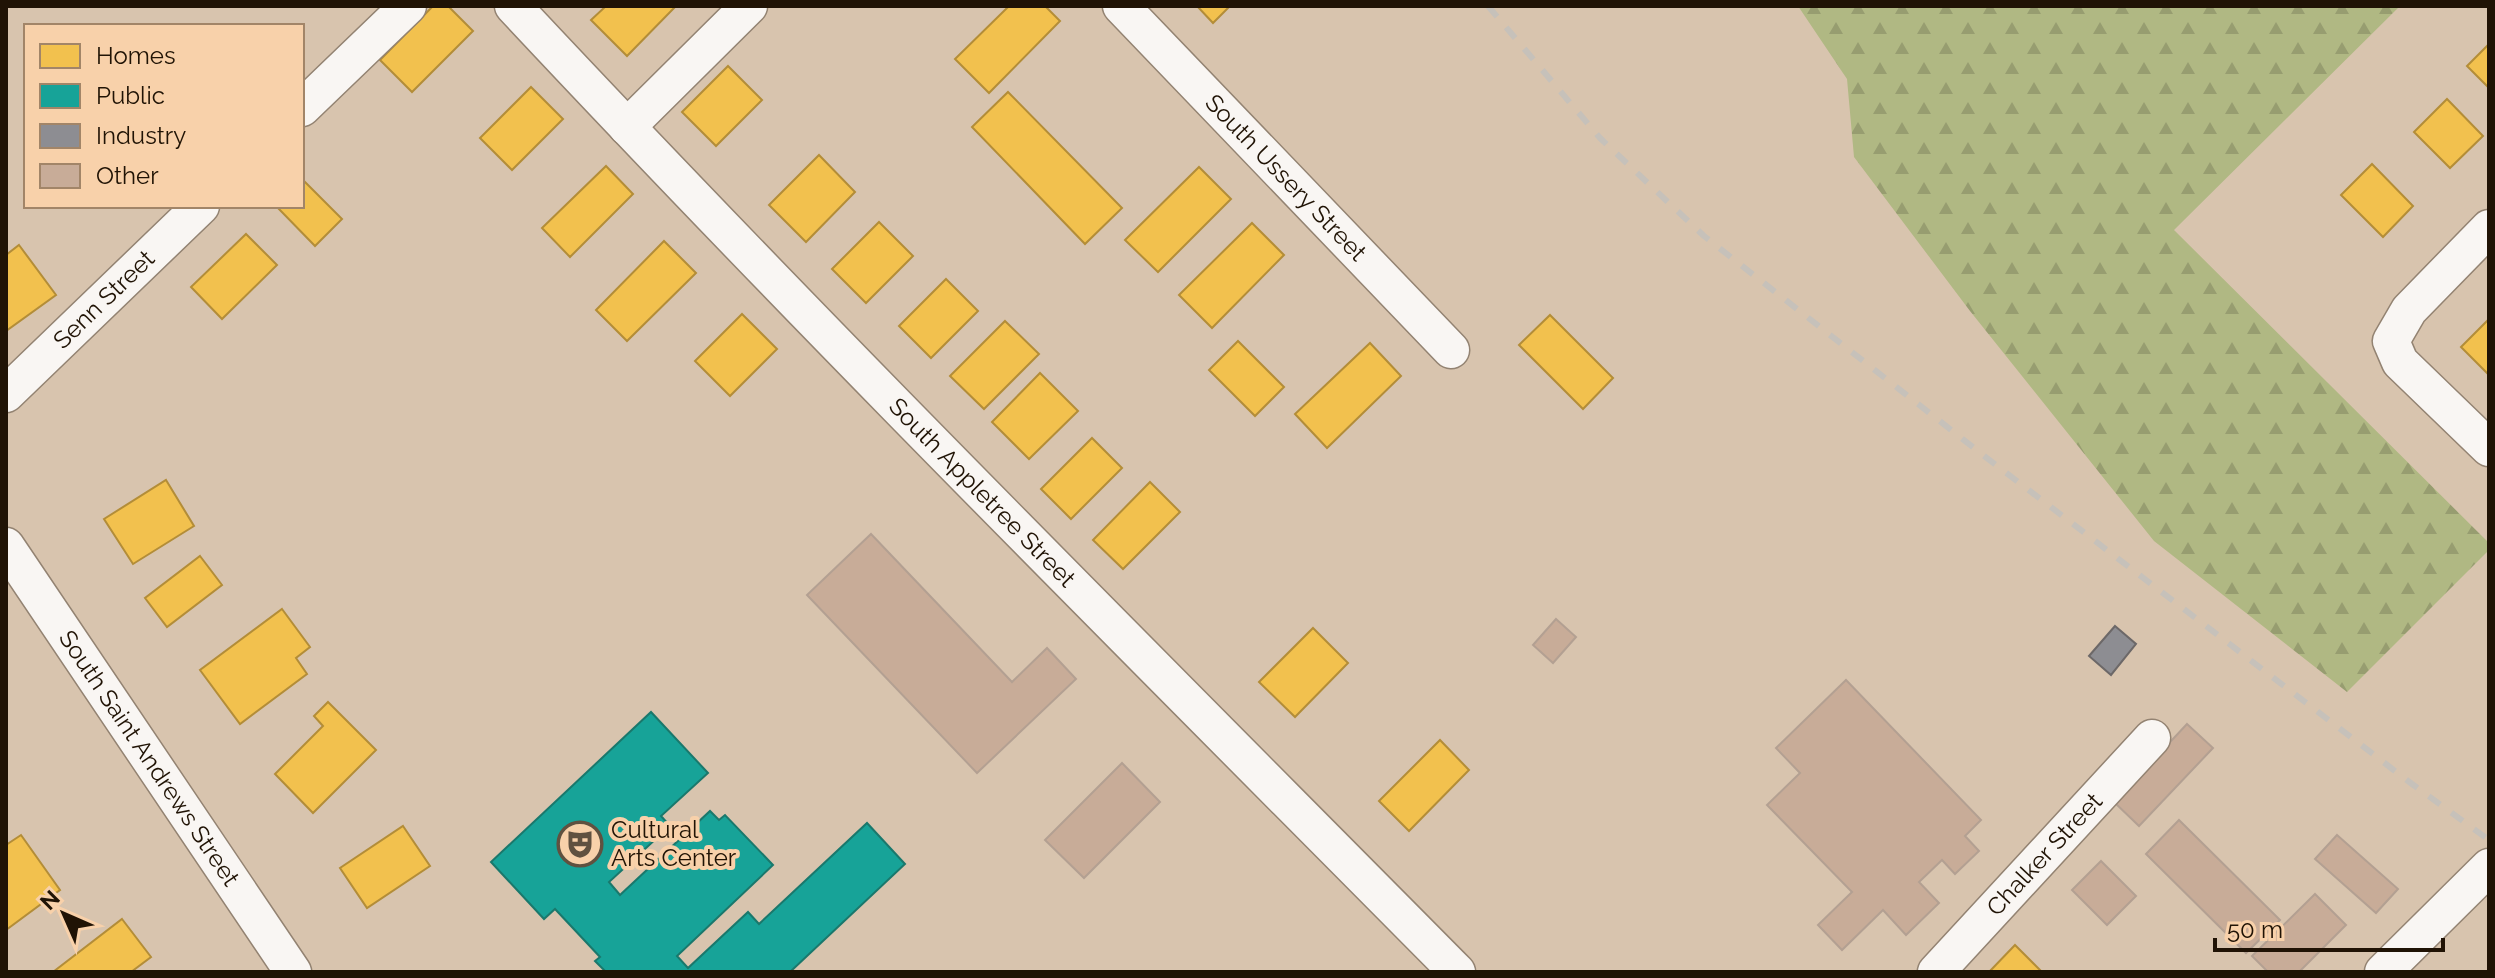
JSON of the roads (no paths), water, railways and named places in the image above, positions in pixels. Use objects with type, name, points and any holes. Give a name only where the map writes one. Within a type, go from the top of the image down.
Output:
[{"type":"street","points":[[304,106],[408,6]]},
{"type":"street","name":"South Appletree Street","points":[[513,6],[896,406],[1457,972]]},
{"type":"street","points":[[627,127],[749,6]]},
{"type":"street","name":"South Ussery Street","points":[[1121,6],[1451,350]]},
{"type":"street","name":"Senn Street","points":[[6,394],[199,208]]},
{"type":"street","points":[[2489,228],[2409,310],[2391,341],[2400,362],[2489,448]]},
{"type":"street","name":"South Saint Andrews Street","points":[[6,546],[293,972]]},
{"type":"street","name":"Chalker Street","points":[[1936,972],[2152,738]]},
{"type":"street","points":[[2383,972],[2489,867]]},
{"type":"railway","points":[[1488,6],[1600,138],[1704,236],[1983,455],[2489,840]]},
{"type":"place","name":"Cultural Arts Center","points":[[580,844]]}]
